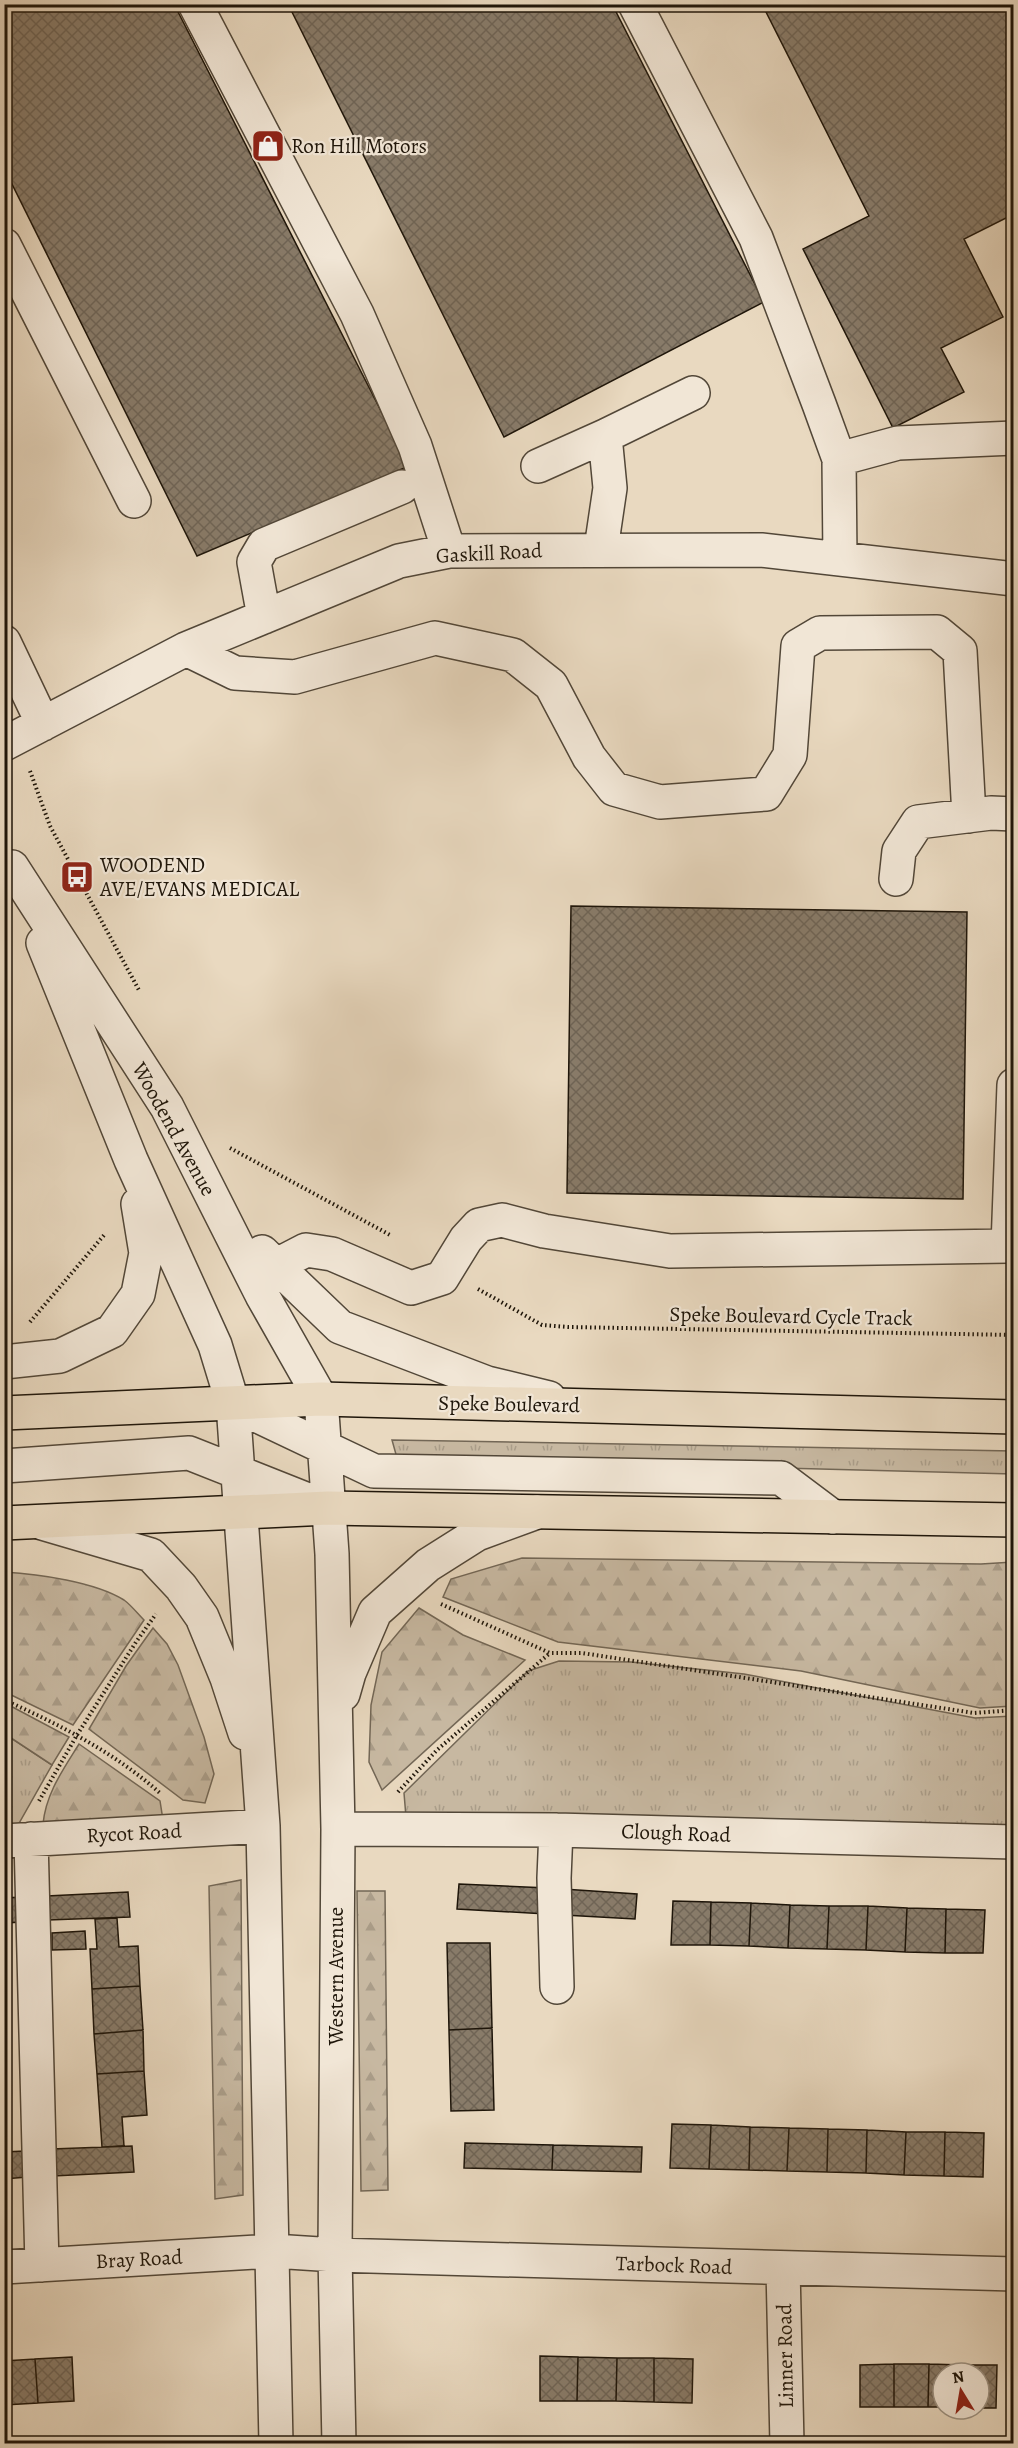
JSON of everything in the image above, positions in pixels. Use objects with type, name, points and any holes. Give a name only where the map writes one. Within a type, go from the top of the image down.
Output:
[{"type":"highway","name":"Speke Boulevard","points":[[4,1413],[321,1399],[1014,1417]]},
{"type":"highway","points":[[4,1523],[328,1508],[1014,1520]]},
{"type":"street","points":[[195,4],[357,315],[415,446],[449,551]]},
{"type":"street","points":[[634,4],[756,238],[839,459],[840,559]]},
{"type":"street","points":[[4,245],[134,501]]},
{"type":"street","points":[[538,466],[693,393]]},
{"type":"street","points":[[601,549],[610,488],[605,436]]},
{"type":"street","points":[[839,459],[898,443],[1014,438]]},
{"type":"street","points":[[264,617],[254,562],[264,545],[402,486]]},
{"type":"street","name":"Gaskill Road","points":[[22,735],[186,649],[399,561],[449,551],[761,550],[1014,579]]},
{"type":"street","points":[[186,649],[235,673],[296,676],[435,638],[513,655],[551,685],[590,757],[614,789],[660,802],[766,794],[790,755],[798,646],[819,633],[937,632],[960,651],[969,816]]},
{"type":"street","points":[[4,642],[22,735]]},
{"type":"street","points":[[896,879],[899,851],[918,822],[991,813],[1014,814]]},
{"type":"street","name":"Woodend Avenue","points":[[8,859],[167,1107],[262,1295],[321,1399]]},
{"type":"street","name":"Woodend Avenue","points":[[8,859],[131,1161],[215,1345],[233,1404],[240,1513]]},
{"type":"street","points":[[277,1266],[306,1250],[332,1254],[411,1288],[442,1278],[466,1239],[479,1225],[502,1220],[544,1231],[670,1251],[1011,1246],[1014,1085]]},
{"type":"street","points":[[167,1107],[262,1252],[340,1327],[487,1383],[578,1406]]},
{"type":"street","points":[[4,1362],[60,1356],[111,1331],[138,1294],[147,1253],[131,1161]]},
{"type":"street","name":"Western Avenue","points":[[321,1399],[332,1554],[338,1829],[335,2255],[339,2444]]},
{"type":"street","points":[[233,1404],[374,1471],[781,1478],[833,1517]]},
{"type":"street","points":[[4,1466],[189,1453],[328,1508]]},
{"type":"street","points":[[335,1719],[349,1673],[375,1612],[428,1565],[477,1534],[539,1512]]},
{"type":"street","points":[[240,1513],[263,1826],[276,2444]]},
{"type":"street","points":[[38,1522],[151,1555],[181,1587],[202,1617],[227,1678],[259,1777]]},
{"type":"street","name":"Rycot Road","points":[[18,1840],[263,1826]]},
{"type":"street","name":"Clough Road","points":[[338,1829],[556,1830],[1014,1842]]},
{"type":"street","points":[[556,1830],[554,1878],[557,1987]]},
{"type":"street","points":[[18,1840],[42,2265]]},
{"type":"street","name":"Bray Road","points":[[4,2267],[273,2251],[335,2255]]},
{"type":"street","name":"Tarbock Road","points":[[335,2255],[1014,2274]]},
{"type":"street","name":"Linner Road","points":[[783,2268],[787,2444]]},
{"type":"path","points":[[22,735],[50,826],[146,1001]]},
{"type":"path","points":[[223,1143],[398,1240]]},
{"type":"path","points":[[26,1326],[109,1228]]},
{"type":"path","name":"Speke Boulevard Cycle Track","points":[[448,1270],[542,1325],[1014,1335]]},
{"type":"path","points":[[434,1601],[550,1653],[582,1653],[974,1713],[1014,1710]]},
{"type":"path","points":[[18,1840],[42,1794],[136,1641],[159,1611],[164,1621]]},
{"type":"path","points":[[393,1797],[437,1750],[550,1653]]},
{"type":"path","points":[[4,1700],[77,1735],[154,1788],[172,1804],[175,1830]]},
{"type":"green space","points":[[392,1440],[1013,1451],[1013,1474],[397,1458]]},
{"type":"green space","points":[[522,1558],[981,1564],[1013,1562],[1013,1706],[980,1708],[801,1671],[558,1642],[443,1597],[451,1579]]},
{"type":"green space","points":[[4,1572],[50,1577],[98,1588],[124,1600],[144,1620],[73,1725],[5,1692]]},
{"type":"green space","points":[[419,1608],[463,1635],[525,1660],[382,1790],[369,1762],[371,1705],[382,1652]]},
{"type":"green space","points":[[153,1628],[167,1644],[178,1665],[204,1737],[214,1774],[205,1803],[183,1800],[89,1729],[126,1666]]},
{"type":"green space","points":[[559,1661],[631,1662],[744,1674],[975,1718],[1013,1716],[1013,1831],[406,1817],[404,1793],[528,1671]]},
{"type":"green space","points":[[5,1703],[69,1737],[52,1765],[5,1734]]},
{"type":"green space","points":[[5,1734],[52,1765],[18,1825],[5,1826]]},
{"type":"green space","points":[[79,1744],[160,1801],[163,1820],[43,1824],[51,1792]]},
{"type":"green space","points":[[241,1880],[243,2195],[215,2199],[209,1886]]},
{"type":"green space","points":[[357,1891],[385,1891],[388,2190],[361,2191]]},
{"type":"building","points":[[4,4],[174,4],[409,466],[197,556],[4,168]]},
{"type":"building","points":[[288,4],[612,4],[764,302],[504,437]]},
{"type":"building","points":[[762,4],[1014,4],[1014,214],[964,239],[1003,317],[941,348],[964,392],[893,428],[803,249],[869,216]]},
{"type":"building","points":[[571,906],[967,912],[963,1199],[567,1193]]},
{"type":"building","points":[[459,1884],[548,1888],[546,1914],[457,1909]]},
{"type":"building","points":[[548,1888],[637,1894],[635,1919],[546,1914]]},
{"type":"building","points":[[128,1892],[130,1917],[48,1920],[47,1896]]},
{"type":"building","points":[[22,1897],[23,1922],[4,1923],[4,1898]]},
{"type":"building","points":[[673,1901],[711,1902],[710,1945],[671,1945]]},
{"type":"building","points":[[711,1902],[751,1903],[749,1946],[710,1945]]},
{"type":"building","points":[[751,1903],[790,1905],[788,1948],[749,1946]]},
{"type":"building","points":[[790,1905],[829,1906],[827,1949],[788,1948]]},
{"type":"building","points":[[829,1906],[868,1906],[866,1950],[827,1949]]},
{"type":"building","points":[[868,1906],[907,1908],[905,1952],[866,1950]]},
{"type":"building","points":[[907,1908],[946,1909],[945,1953],[905,1952]]},
{"type":"building","points":[[946,1909],[985,1910],[983,1953],[945,1953]]},
{"type":"building","points":[[117,1918],[119,1947],[138,1946],[140,1986],[92,1989],[90,1949],[97,1949],[95,1919]]},
{"type":"building","points":[[85,1931],[86,1949],[52,1950],[52,1933]]},
{"type":"building","points":[[447,1943],[490,1943],[492,2028],[449,2030]]},
{"type":"building","points":[[140,1986],[143,2030],[94,2034],[92,1989]]},
{"type":"building","points":[[492,2028],[494,2110],[451,2111],[449,2030]]},
{"type":"building","points":[[143,2030],[144,2071],[97,2074],[94,2034]]},
{"type":"building","points":[[144,2071],[147,2115],[122,2117],[124,2146],[102,2147],[97,2074]]},
{"type":"building","points":[[672,2124],[711,2125],[709,2169],[670,2168]]},
{"type":"building","points":[[711,2125],[750,2127],[749,2170],[709,2169]]},
{"type":"building","points":[[750,2127],[789,2128],[787,2171],[749,2170]]},
{"type":"building","points":[[789,2128],[828,2129],[827,2172],[787,2171]]},
{"type":"building","points":[[828,2129],[867,2130],[866,2173],[827,2172]]},
{"type":"building","points":[[867,2130],[906,2132],[904,2175],[866,2173]]},
{"type":"building","points":[[906,2132],[945,2132],[944,2176],[904,2175]]},
{"type":"building","points":[[945,2132],[984,2133],[983,2177],[944,2176]]},
{"type":"building","points":[[465,2143],[553,2145],[552,2170],[464,2168]]},
{"type":"building","points":[[553,2145],[642,2147],[641,2172],[552,2170]]},
{"type":"building","points":[[132,2146],[134,2172],[53,2176],[52,2149]]},
{"type":"building","points":[[25,2151],[27,2177],[4,2179],[4,2152]]},
{"type":"building","points":[[540,2356],[578,2357],[577,2401],[540,2401]]},
{"type":"building","points":[[72,2357],[74,2401],[38,2403],[35,2359]]},
{"type":"building","points":[[578,2357],[617,2358],[616,2401],[577,2401]]},
{"type":"building","points":[[617,2358],[654,2358],[654,2402],[616,2401]]},
{"type":"building","points":[[654,2358],[693,2359],[692,2403],[654,2402]]},
{"type":"building","points":[[35,2359],[38,2403],[4,2405],[4,2361]]},
{"type":"building","points":[[894,2364],[929,2364],[928,2407],[894,2407]]},
{"type":"building","points":[[894,2364],[894,2407],[860,2407],[860,2365]]},
{"type":"building","points":[[929,2364],[931,2364],[931,2407],[928,2407]]},
{"type":"building","points":[[991,2365],[997,2365],[996,2408],[991,2408]]},
{"type":"place","name":"Ron Hill Motors","points":[[268,146]]},
{"type":"place","name":"WOODEND AVE/EVANS MEDICAL","points":[[77,877]]}]
